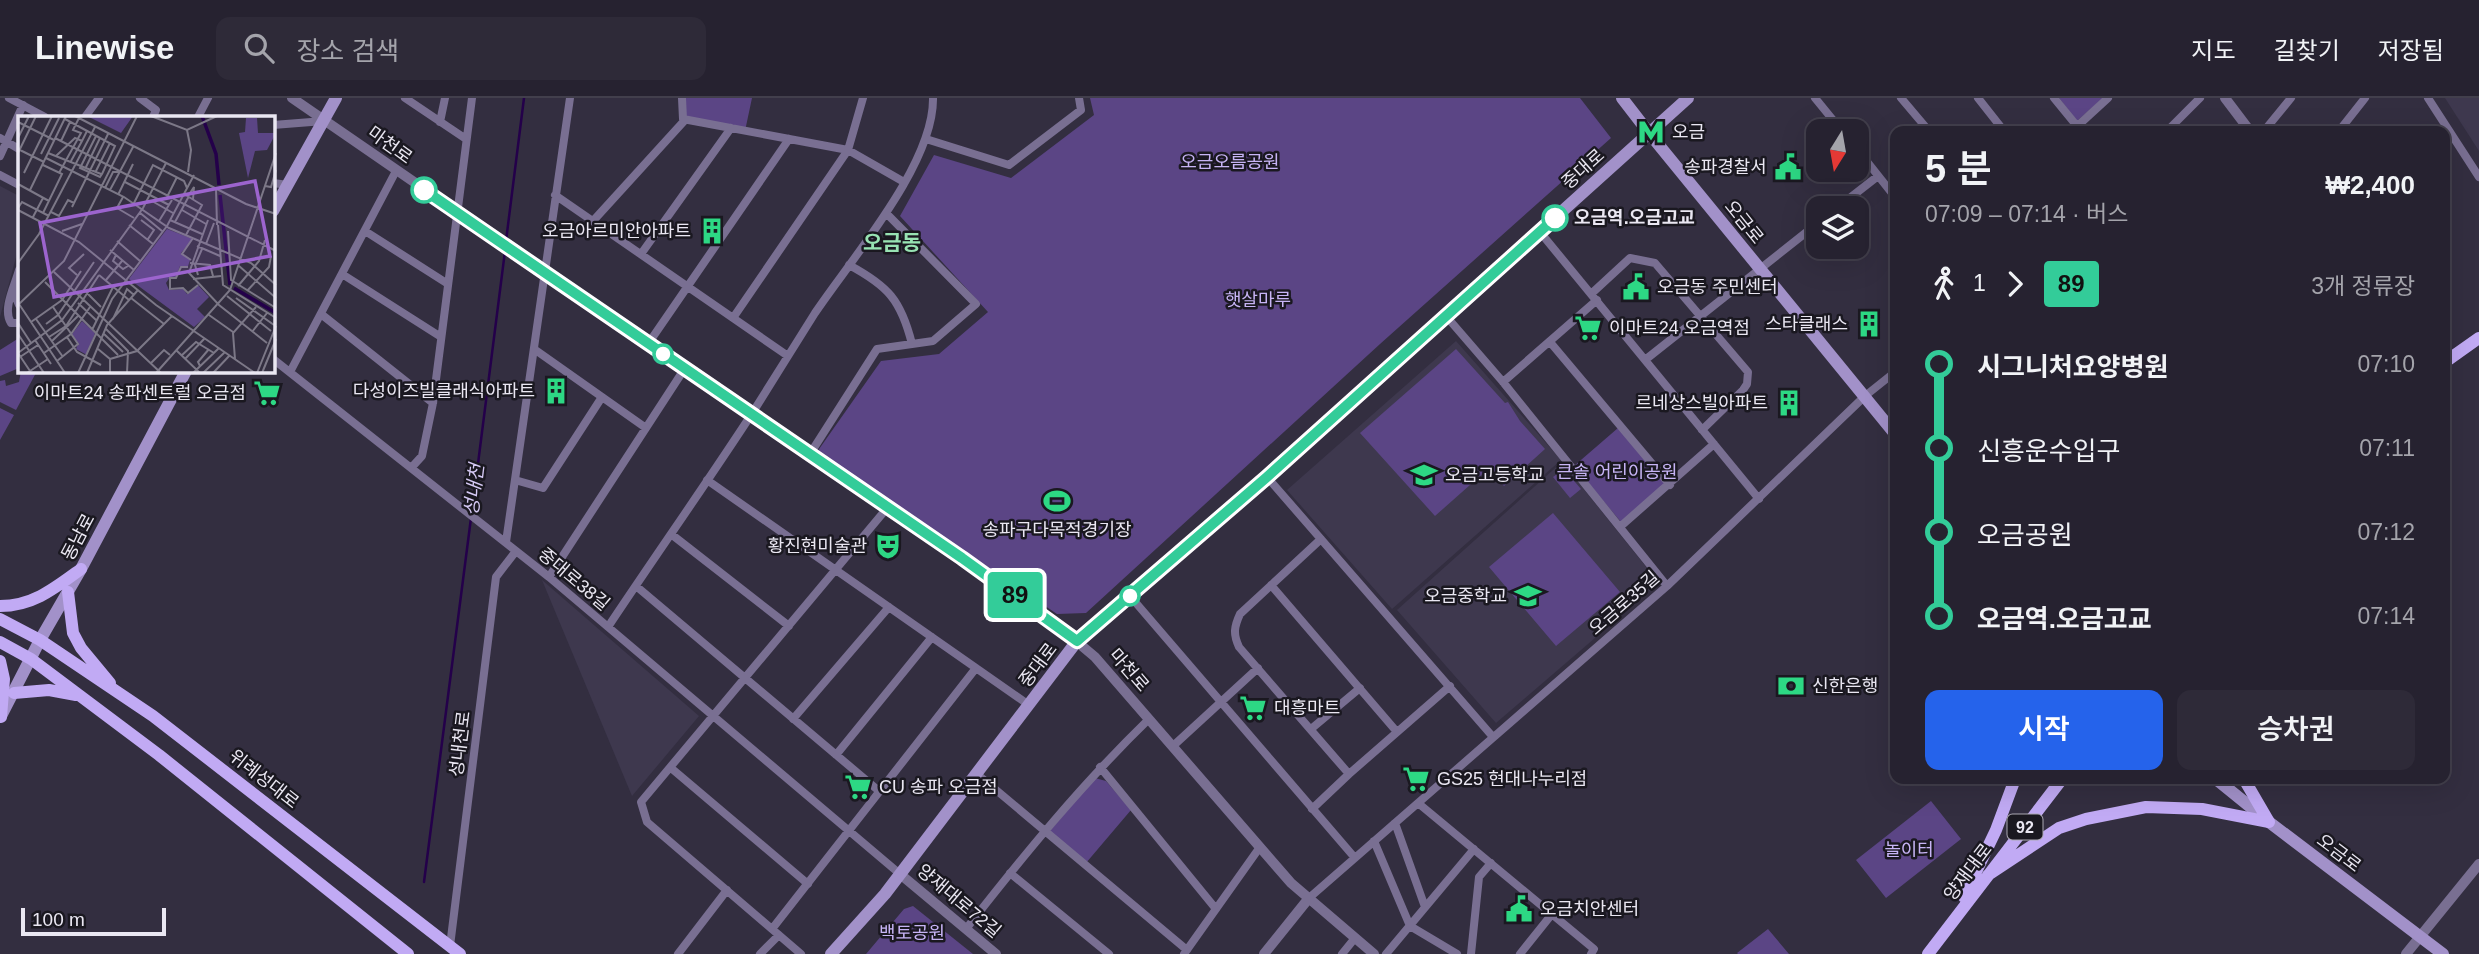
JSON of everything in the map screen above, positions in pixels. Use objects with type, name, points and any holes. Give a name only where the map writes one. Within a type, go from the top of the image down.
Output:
[{"type":"main road","points":[[275,208],[336,98]]},
{"type":"main road","name":"오금로","points":[[1622,98],[1890,428]]},
{"type":"main road","name":"중대로","points":[[831,954],[900,874],[1077,641],[1267,477],[1688,98]]},
{"type":"main road","points":[[2450,358],[2479,338]]},
{"type":"main road","name":"동남로","points":[[0,718],[185,373]]},
{"type":"main road","points":[[0,606],[18,606],[35,600],[81,569]]},
{"type":"main road","points":[[68,592],[74,633],[81,648],[120,694]]},
{"type":"main road","name":"위례성대로","points":[[0,619],[40,640],[153,716],[455,950]]},
{"type":"main road","points":[[0,642],[31,659],[159,755],[408,954]]},
{"type":"main road","points":[[0,661],[4,678],[0,718]]},
{"type":"main road","points":[[14,693],[49,690],[80,695]]},
{"type":"main road","points":[[1951,924],[1996,830],[2013,784]]},
{"type":"main road","name":"양재대로","points":[[1928,954],[2058,784]]},
{"type":"main road","name":"오금로","points":[[2222,784],[2443,954]]},
{"type":"main road","points":[[2247,784],[2269,822]]},
{"type":"main road","points":[[1988,875],[2059,828],[2086,819],[2146,807],[2202,809],[2269,822]]},
{"type":"street","points":[[9,98],[43,116]]},
{"type":"street","points":[[86,116],[99,98]]},
{"type":"street","points":[[140,98],[156,110],[153,116]]},
{"type":"street","points":[[199,116],[208,98]]},
{"type":"street","name":"마천로","points":[[292,98],[888,507],[1077,641],[1095,657],[1291,883],[1374,954]]},
{"type":"street","points":[[405,98],[466,139]]},
{"type":"street","points":[[440,122],[445,98]]},
{"type":"street","points":[[412,467],[422,456],[433,403],[472,98]]},
{"type":"street","points":[[504,541],[570,98]]},
{"type":"street","points":[[593,221],[684,119],[682,98]]},
{"type":"street","points":[[733,318],[848,150],[862,98]]},
{"type":"street","points":[[608,627],[886,213],[926,139],[933,113],[933,98]]},
{"type":"street","points":[[926,139],[1009,164],[1081,110],[1079,98]]},
{"type":"street","points":[[1815,98],[1832,119]]},
{"type":"street","points":[[1901,98],[1924,126]]},
{"type":"street","points":[[1978,98],[2000,126]]},
{"type":"street","points":[[2054,98],[2073,126]]},
{"type":"street","points":[[2080,126],[2108,98]]},
{"type":"street","points":[[2172,126],[2200,98]]},
{"type":"street","points":[[2225,98],[2246,126]]},
{"type":"street","points":[[2268,126],[2291,98]]},
{"type":"street","points":[[2343,126],[2365,98]]},
{"type":"street","points":[[2428,98],[2446,126]]},
{"type":"street","points":[[0,156],[3,140],[23,105]]},
{"type":"street","points":[[684,119],[848,150],[904,182]]},
{"type":"street","points":[[275,125],[324,121]]},
{"type":"street","points":[[641,254],[731,128]]},
{"type":"street","points":[[2450,132],[2479,177]]},
{"type":"street","points":[[648,344],[789,139]]},
{"type":"street","points":[[1869,164],[1890,191]]},
{"type":"street","points":[[290,372],[396,171]]},
{"type":"street","points":[[0,175],[18,184]]},
{"type":"street","points":[[1852,196],[1878,176]]},
{"type":"street","points":[[275,183],[288,185]]},
{"type":"street","points":[[555,195],[788,356]]},
{"type":"street","points":[[810,454],[877,349],[933,341],[976,304],[886,213]]},
{"type":"street","points":[[365,231],[447,284]]},
{"type":"street","points":[[1540,232],[1759,499]]},
{"type":"street","name":"오금로","points":[[1645,360],[1806,233]]},
{"type":"street","points":[[1503,382],[1550,342],[1630,258],[1642,258],[1655,263],[1748,372],[1747,384],[1743,390],[1702,430]]},
{"type":"street","points":[[849,265],[889,292],[900,307],[912,344]]},
{"type":"street","points":[[18,274],[18,303]]},
{"type":"street","points":[[342,274],[441,337]]},
{"type":"street","points":[[16,282],[8,319],[10,323],[18,323]]},
{"type":"street","points":[[321,314],[433,403]]},
{"type":"street","points":[[1447,316],[1621,526],[1667,586]]},
{"type":"street","points":[[1550,342],[1670,485]]},
{"type":"street","points":[[534,349],[646,428]]},
{"type":"street","name":"중대로38길","points":[[275,361],[549,577],[900,874]]},
{"type":"street","points":[[549,577],[685,368]]},
{"type":"street","name":"오금로35길","points":[[1309,898],[1667,586],[1865,396],[1890,376]]},
{"type":"street","points":[[515,480],[543,488],[602,397]]},
{"type":"street","points":[[1621,526],[1714,444]]},
{"type":"street","points":[[1267,477],[1493,737]]},
{"type":"street","points":[[707,480],[1029,705]]},
{"type":"street","points":[[801,954],[647,822],[641,802],[888,507]]},
{"type":"street","points":[[671,534],[789,626]]},
{"type":"street","points":[[1321,539],[1240,614],[1234,626],[1234,636],[1239,647],[1349,774]]},
{"type":"street","name":"성내천로","points":[[455,950],[496,578],[516,551]]},
{"type":"street","points":[[1271,585],[1397,732]]},
{"type":"street","points":[[636,586],[879,791]]},
{"type":"street","points":[[1130,596],[1355,858]]},
{"type":"street","points":[[793,719],[888,607]]},
{"type":"street","points":[[836,755],[932,637]]},
{"type":"street","points":[[760,954],[808,884],[976,668]]},
{"type":"street","points":[[1173,746],[1258,668]]},
{"type":"street","points":[[1312,810],[1349,774],[1450,687]]},
{"type":"street","points":[[1311,729],[1360,688]]},
{"type":"street","points":[[966,929],[1100,767],[1149,719]]},
{"type":"street","points":[[1100,767],[1216,909]]},
{"type":"street","points":[[671,768],[808,884]]},
{"type":"street","points":[[977,774],[1185,952],[1260,847]]},
{"type":"street","points":[[1418,803],[1594,949],[1591,954]]},
{"type":"street","points":[[1395,823],[1425,907]]},
{"type":"street","points":[[1374,841],[1410,926],[1457,954]]},
{"type":"street","points":[[1386,954],[1474,849]]},
{"type":"street","points":[[1471,954],[1479,877],[1491,863]]},
{"type":"street","points":[[2406,954],[2479,864]]},
{"type":"street","points":[[1010,873],[1109,954]]},
{"type":"street","name":"양재대로72길","points":[[900,874],[996,954]]},
{"type":"street","points":[[678,954],[727,890]]},
{"type":"street","points":[[1264,954],[1309,898]]},
{"type":"street","points":[[1520,954],[1552,914]]},
{"type":"street","points":[[1342,954],[1355,938]]},
{"type":"shaded area","points":[[2445,98],[2479,98],[2479,151]]},
{"type":"shaded area","points":[[0,186],[18,195],[18,250],[0,317]]},
{"type":"shaded area","name":"오금고등학교","points":[[1456,341],[1561,460],[1392,609],[1287,490]]},
{"type":"shaded area","name":"오금중학교","points":[[1562,462],[1659,583],[1496,723],[1397,610]]},
{"type":"shaded area","points":[[542,580],[699,716],[632,796]]},
{"type":"green space","points":[[682,98],[752,98],[745,131],[683,119]]},
{"type":"green space","points":[[1090,98],[1580,98],[1611,138],[1380,344],[1086,613],[1057,614],[817,452],[881,361],[939,354],[988,312],[900,216],[934,155],[1011,178],[1094,115]]},
{"type":"green space","points":[[2059,98],[2103,98],[2077,121]]},
{"type":"green space","points":[[18,339],[18,368],[0,376],[0,350]]},
{"type":"green space","points":[[1456,349],[1505,403],[1508,402],[1520,421],[1545,449],[1504,486],[1488,469],[1435,516],[1360,433]]},
{"type":"green space","points":[[21,373],[36,373],[16,410],[0,402],[0,381],[5,380],[6,386],[19,382]]},
{"type":"green space","points":[[0,408],[14,415],[0,440]]},
{"type":"green space","name":"큰솔 어린이공원","points":[[1618,428],[1666,483],[1621,522],[1574,466]]},
{"type":"green space","points":[[1564,469],[1581,489],[1570,498],[1553,477]]},
{"type":"green space","points":[[1553,513],[1620,592],[1556,646],[1489,567]]},
{"type":"green space","points":[[1095,778],[1106,781],[1131,810],[1086,863],[1049,832]]},
{"type":"green space","name":"놀이터","points":[[1931,801],[1961,839],[1886,898],[1856,860]]},
{"type":"green space","name":"백토공원","points":[[913,906],[973,954],[866,954],[904,909]]},
{"type":"green space","points":[[1768,929],[1789,954],[1737,953]]},
{"type":"waterway","name":"성내천","points":[[506,241],[524,98]]},
{"type":"waterway","name":"성내천","points":[[472,511],[505,251]]},
{"type":"waterway","name":"성내천","points":[[424,882],[471,518]]},
{"type":"bus line","name":"89","points":[[424,190],[962,558],[1077,641],[1267,477],[1555,218]]},
{"type":"place","name":"오금","points":[[1651,132]]},
{"type":"place","name":"송파경찰서","points":[[1788,167]]},
{"type":"place","name":"오금역.오금고교","points":[[1555,218]]},
{"type":"place","name":"오금아르미안아파트","points":[[712,231]]},
{"type":"place","name":"오금동 주민센터","points":[[1636,287]]},
{"type":"place","name":"스타클래스","points":[[1869,324]]},
{"type":"place","name":"이마트24 오금역점","points":[[1588,328]]},
{"type":"place","name":"다성이즈빌클래식아파트","points":[[556,391]]},
{"type":"place","name":"이마트24 송파센트럴 오금점","points":[[267,393]]},
{"type":"place","name":"르네상스빌아파트","points":[[1789,403]]},
{"type":"place","name":"오금고등학교","points":[[1424,475]]},
{"type":"place","name":"송파구다목적경기장","points":[[1057,501]]},
{"type":"place","name":"황진현미술관","points":[[888,546]]},
{"type":"place","name":"오금중학교","points":[[1528,596]]},
{"type":"place","name":"신한은행","points":[[1791,686]]},
{"type":"place","name":"대흥마트","points":[[1253,708]]},
{"type":"place","name":"GS25 현대나누리점","points":[[1416,779]]},
{"type":"place","name":"CU 송파 오금점","points":[[858,787]]},
{"type":"place","name":"오금치안센터","points":[[1519,909]]},
{"type":"district","name":"오금동","points":[[892,242]]},
{"type":"park label","name":"오금오름공원","points":[[1230,162]]},
{"type":"park label","name":"햇살마루","points":[[1258,300]]}]
